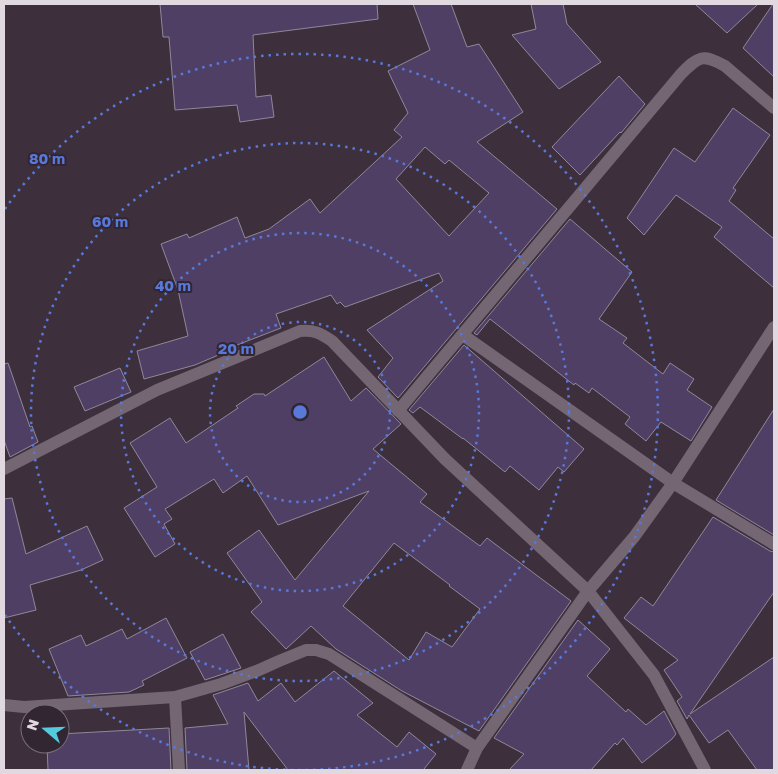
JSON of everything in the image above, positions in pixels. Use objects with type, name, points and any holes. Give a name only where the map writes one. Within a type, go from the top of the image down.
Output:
[{"type":"street","points":[[398,411],[674,82],[697,59],[716,61],[724,66],[774,108]]},
{"type":"street","points":[[467,770],[477,748],[588,591],[634,537],[673,483],[774,327]]},
{"type":"street","points":[[4,469],[157,390],[300,330],[311,330],[320,333],[332,341],[445,459],[588,591],[654,675],[705,770]]},
{"type":"street","points":[[463,335],[673,483],[774,544]]},
{"type":"street","points":[[4,705],[24,707],[175,697],[236,679],[306,650],[316,650],[329,654],[477,748]]},
{"type":"street","points":[[175,697],[179,770]]},
{"type":"building","points":[[160,4],[377,4],[378,19],[253,35],[256,97],[271,95],[274,117],[240,122],[237,105],[175,110],[169,37],[163,37]]},
{"type":"building","points":[[413,4],[451,4],[467,47],[479,44],[523,112],[477,142],[557,209],[398,398],[378,377],[393,358],[367,330],[443,281],[439,273],[345,307],[340,302],[337,304],[331,295],[276,314],[281,328],[237,345],[237,347],[195,365],[144,379],[137,351],[188,336],[178,290],[161,244],[187,234],[189,238],[237,217],[245,238],[269,229],[310,199],[320,213],[402,137],[394,130],[408,113],[388,71],[430,50]],"holes":[[[425,147],[445,164],[449,160],[489,193],[449,236],[396,179]]]},
{"type":"building","points":[[531,4],[563,4],[567,24],[601,62],[559,89],[512,35],[536,29]]},
{"type":"building","points":[[695,4],[758,4],[727,33]]},
{"type":"building","points":[[774,4],[774,77],[743,48]]},
{"type":"building","points":[[619,76],[645,104],[621,133],[580,175],[552,147]]},
{"type":"building","points":[[733,108],[770,135],[733,188],[736,190],[729,201],[774,239],[774,288],[714,237],[722,227],[676,195],[644,235],[627,218],[674,148],[695,162]]},
{"type":"building","points":[[570,219],[632,272],[599,319],[627,338],[623,343],[663,374],[670,363],[694,379],[687,390],[712,407],[691,441],[661,422],[646,441],[625,424],[630,417],[592,388],[589,393],[575,383],[574,385],[490,319],[477,335],[474,333]]},
{"type":"building","points":[[464,345],[584,449],[564,472],[558,467],[539,490],[510,466],[505,472],[420,407],[413,413],[409,410]]},
{"type":"building","points":[[324,357],[351,401],[366,388],[401,424],[373,449],[427,494],[420,502],[480,546],[487,538],[571,601],[479,731],[402,691],[336,649],[311,626],[286,649],[251,612],[262,602],[227,553],[259,530],[295,580],[369,491],[278,525],[247,476],[223,493],[214,479],[165,509],[172,519],[164,524],[175,544],[155,557],[124,508],[157,487],[130,443],[170,418],[186,443],[238,408],[236,406],[254,394],[264,394],[265,396]],"holes":[[[394,543],[480,609],[452,647],[426,632],[409,660],[343,606]]]},
{"type":"building","points":[[8,363],[30,427],[32,426],[38,442],[10,457],[4,440],[4,364]]},
{"type":"building","points":[[120,368],[131,392],[85,411],[74,387]]},
{"type":"building","points":[[774,409],[774,535],[716,500]]},
{"type":"building","points":[[12,498],[26,554],[87,526],[103,560],[81,570],[30,585],[36,610],[4,618],[4,499]]},
{"type":"building","points":[[713,517],[774,552],[774,592],[690,714],[774,657],[774,770],[757,770],[728,730],[709,743],[689,715],[687,719],[677,701],[682,697],[664,670],[678,660],[624,618],[641,597],[653,606]]},
{"type":"building","points":[[166,618],[187,658],[142,681],[144,685],[129,692],[68,696],[49,649],[81,635],[86,646],[122,629],[127,639]]},
{"type":"building","points":[[578,620],[610,649],[587,676],[626,712],[628,709],[646,725],[664,711],[676,734],[642,763],[623,738],[617,745],[615,743],[591,770],[509,770],[524,754],[494,738]]},
{"type":"building","points":[[223,634],[241,668],[205,680],[190,652]]},
{"type":"building","points":[[334,671],[373,703],[357,715],[397,747],[409,732],[436,754],[425,770],[288,770],[244,712],[249,770],[187,770],[185,728],[228,724],[213,695],[248,683],[258,701],[281,683],[295,702]]},
{"type":"building","points":[[169,728],[171,770],[48,770],[47,754],[70,754],[70,733]]}]
